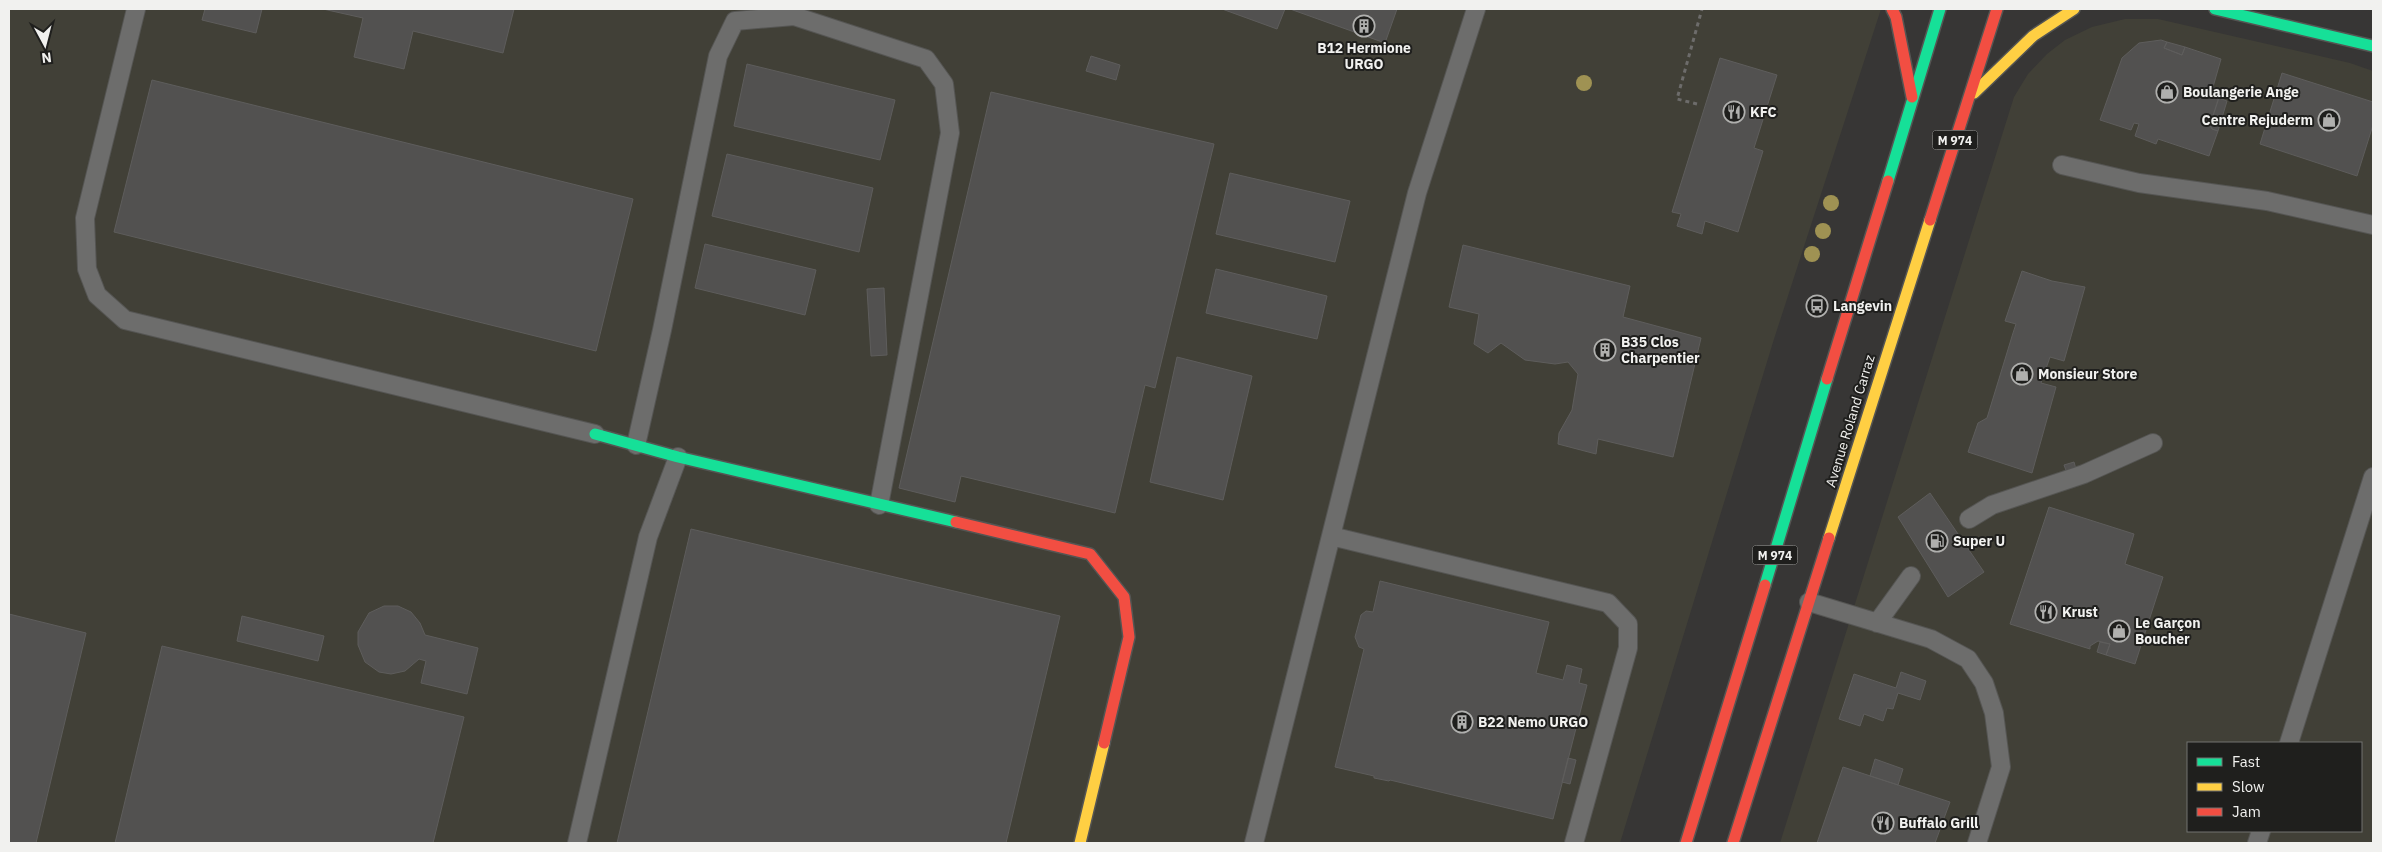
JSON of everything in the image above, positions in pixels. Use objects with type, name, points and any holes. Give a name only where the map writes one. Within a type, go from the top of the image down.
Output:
[{"type":"main road","points":[[1892,9],[1896,17],[1913,99]]},
{"type":"main road","name":"M 974","points":[[1686,843],[1940,9]]},
{"type":"main road","name":"Avenue Roland Carraz","points":[[1733,843],[1997,9]]},
{"type":"main road","points":[[1969,98],[2027,38],[2051,20],[2074,9]]},
{"type":"main road","points":[[2216,9],[2373,46]]},
{"type":"main road","points":[[595,434],[678,458],[1090,554],[1124,596],[1128,637],[1080,843]]},
{"type":"lane","points":[[136,9],[86,218],[86,269],[97,295],[125,320],[595,434]]},
{"type":"lane","points":[[1254,843],[1417,193],[1476,9]]},
{"type":"lane","points":[[636,445],[662,330],[718,56],[735,21],[794,16],[926,59],[944,84],[950,133],[879,504]]},
{"type":"lane","points":[[2062,165],[2139,183],[2266,201],[2373,225]]},
{"type":"lane","points":[[1969,519],[1992,506],[2084,474],[2153,443]]},
{"type":"lane","points":[[577,843],[648,538],[678,458]]},
{"type":"lane","points":[[2289,742],[2373,477]]},
{"type":"lane","points":[[1331,536],[1608,603],[1628,624],[1628,648],[1574,843]]},
{"type":"lane","points":[[1877,623],[1911,576]]},
{"type":"lane","points":[[1809,602],[1931,639],[1968,659],[1984,684],[1994,713],[2001,768],[1977,843]]},
{"type":"path","points":[[1698,104],[1677,99],[1702,9]]},
{"type":"shaded area","points":[[9,9],[1881,9],[1774,339],[1620,843],[9,843]]},
{"type":"shaded area","points":[[2125,19],[2158,19],[2350,63],[2373,71],[2373,843],[1780,843],[2014,97],[2028,74],[2047,54],[2065,40],[2092,27]]},
{"type":"building","points":[[205,9],[262,9],[256,33],[202,20]]},
{"type":"building","points":[[323,9],[514,9],[503,53],[413,31],[404,69],[354,57],[363,18]]},
{"type":"building","name":"B12 Hermione URGO","points":[[1222,9],[1285,9],[1277,29]]},
{"type":"building","name":"B12 Hermione URGO","points":[[1290,9],[1397,9],[1385,43]]},
{"type":"building","points":[[2161,40],[2167,42],[2164,48],[2182,55],[2185,47],[2221,59],[2213,87],[2221,90],[2210,125],[2212,129],[2218,131],[2209,156],[2158,139],[2156,144],[2135,136],[2139,124],[2134,123],[2131,130],[2100,120],[2122,58],[2139,43]]},
{"type":"building","points":[[2167,42],[2185,47],[2182,55],[2164,48]]},
{"type":"building","points":[[1091,56],[1120,65],[1116,80],[1086,71]]},
{"type":"building","name":"KFC","points":[[1720,58],[1777,75],[1754,148],[1763,151],[1738,232],[1705,221],[1702,234],[1677,226],[1681,214],[1672,212]]},
{"type":"building","points":[[747,64],[895,100],[880,160],[734,126]]},
{"type":"building","points":[[2282,73],[2373,102],[2373,125],[2357,176],[2260,144]]},
{"type":"building","points":[[152,80],[633,199],[596,351],[114,232]]},
{"type":"building","points":[[991,92],[1214,144],[1155,388],[1145,385],[1115,513],[961,476],[955,502],[899,488]]},
{"type":"building","points":[[2219,98],[2227,101],[2218,131],[2212,129],[2210,125]]},
{"type":"building","points":[[727,154],[873,188],[859,252],[712,216]]},
{"type":"building","points":[[1230,173],[1350,201],[1335,262],[1216,234]]},
{"type":"building","points":[[705,244],[816,270],[805,315],[695,288]]},
{"type":"building","name":"B35 Clos Charpentier","points":[[1463,245],[1630,286],[1623,317],[1701,338],[1673,457],[1598,439],[1596,454],[1558,444],[1559,433],[1572,410],[1578,374],[1568,362],[1555,364],[1525,360],[1501,343],[1488,353],[1474,344],[1479,314],[1449,307]]},
{"type":"building","points":[[1216,269],[1327,296],[1317,339],[1206,313]]},
{"type":"building","name":"Monsieur Store","points":[[2022,271],[2052,281],[2085,287],[2064,361],[2050,357],[2041,383],[2056,387],[2032,473],[1968,452],[1978,423],[1987,418],[2016,324],[2005,321]]},
{"type":"building","points":[[884,288],[887,355],[871,356],[867,289]]},
{"type":"building","points":[[1177,357],[1252,376],[1223,500],[1150,482]]},
{"type":"building","points":[[2074,462],[2076,469],[2067,473],[2064,465]]},
{"type":"building","name":"Super U","points":[[1930,493],[1984,572],[1948,597],[1898,517]]},
{"type":"building","points":[[2049,507],[2134,534],[2125,564],[2163,577],[2135,664],[2106,655],[2110,644],[2098,641],[2090,646],[2090,649],[2010,624]]},
{"type":"building","points":[[691,529],[1060,616],[1006,843],[617,843]]},
{"type":"building","name":"B22 Nemo URGO","points":[[1380,581],[1549,622],[1536,673],[1563,680],[1567,665],[1582,669],[1579,683],[1587,685],[1553,819],[1390,780],[1374,778],[1374,776],[1335,767],[1364,649],[1359,647],[1355,637],[1361,615],[1366,611],[1373,612]]},
{"type":"building","points":[[384,606],[398,606],[411,612],[420,623],[425,635],[478,648],[467,694],[421,683],[426,661],[419,659],[405,671],[391,674],[379,672],[365,662],[358,645],[358,632],[369,613]]},
{"type":"building","points":[[9,614],[86,633],[36,843],[9,843]]},
{"type":"building","points":[[242,616],[324,636],[318,661],[237,641]]},
{"type":"building","points":[[2100,642],[2110,644],[2106,655],[2097,652]]},
{"type":"building","points":[[162,646],[464,717],[433,843],[115,843]]},
{"type":"building","points":[[1901,672],[1926,681],[1920,700],[1898,693],[1893,709],[1887,708],[1883,721],[1864,714],[1860,726],[1839,719],[1854,674],[1896,688]]},
{"type":"building","points":[[1568,758],[1576,760],[1570,784],[1562,782]]},
{"type":"building","points":[[1875,759],[1903,769],[1898,785],[1870,776]]},
{"type":"building","name":"Buffalo Grill","points":[[1843,767],[1950,802],[1935,843],[1817,843]]},
{"type":"traffic: fast","points":[[1888,181],[1940,9]]},
{"type":"traffic: fast","points":[[2215,9],[2373,46]]},
{"type":"traffic: fast","points":[[1765,585],[1827,379]]},
{"type":"traffic: fast","points":[[595,434],[678,457],[956,522]]},
{"type":"traffic: slow","points":[[1974,93],[2033,36],[2074,9]]},
{"type":"traffic: slow","points":[[1829,538],[1930,220]]},
{"type":"traffic: slow","points":[[1080,843],[1104,743]]},
{"type":"traffic: jam","points":[[1892,9],[1896,17],[1912,97]]},
{"type":"traffic: jam","points":[[1930,220],[1997,9]]},
{"type":"traffic: jam","points":[[1827,379],[1888,181]]},
{"type":"traffic: jam","points":[[956,522],[1090,554],[1124,597],[1129,637],[1104,743]]},
{"type":"traffic: jam","points":[[1733,843],[1829,538]]},
{"type":"traffic: jam","points":[[1686,843],[1765,585]]},
{"type":"place","name":"B12 Hermione URGO","points":[[1364,26]]},
{"type":"place","name":"Boulangerie Ange","points":[[2167,92]]},
{"type":"place","name":"KFC","points":[[1734,112]]},
{"type":"place","name":"Centre Rejuderm","points":[[2329,120]]},
{"type":"place","name":"Langevin","points":[[1817,306]]},
{"type":"place","name":"B35 Clos Charpentier","points":[[1605,350]]},
{"type":"place","name":"Monsieur Store","points":[[2022,374]]},
{"type":"place","name":"Super U","points":[[1937,541]]},
{"type":"place","name":"Krust","points":[[2046,612]]},
{"type":"place","name":"Le Garçon Boucher","points":[[2119,631]]},
{"type":"place","name":"B22 Nemo URGO","points":[[1462,722]]},
{"type":"place","name":"Buffalo Grill","points":[[1883,823]]}]
